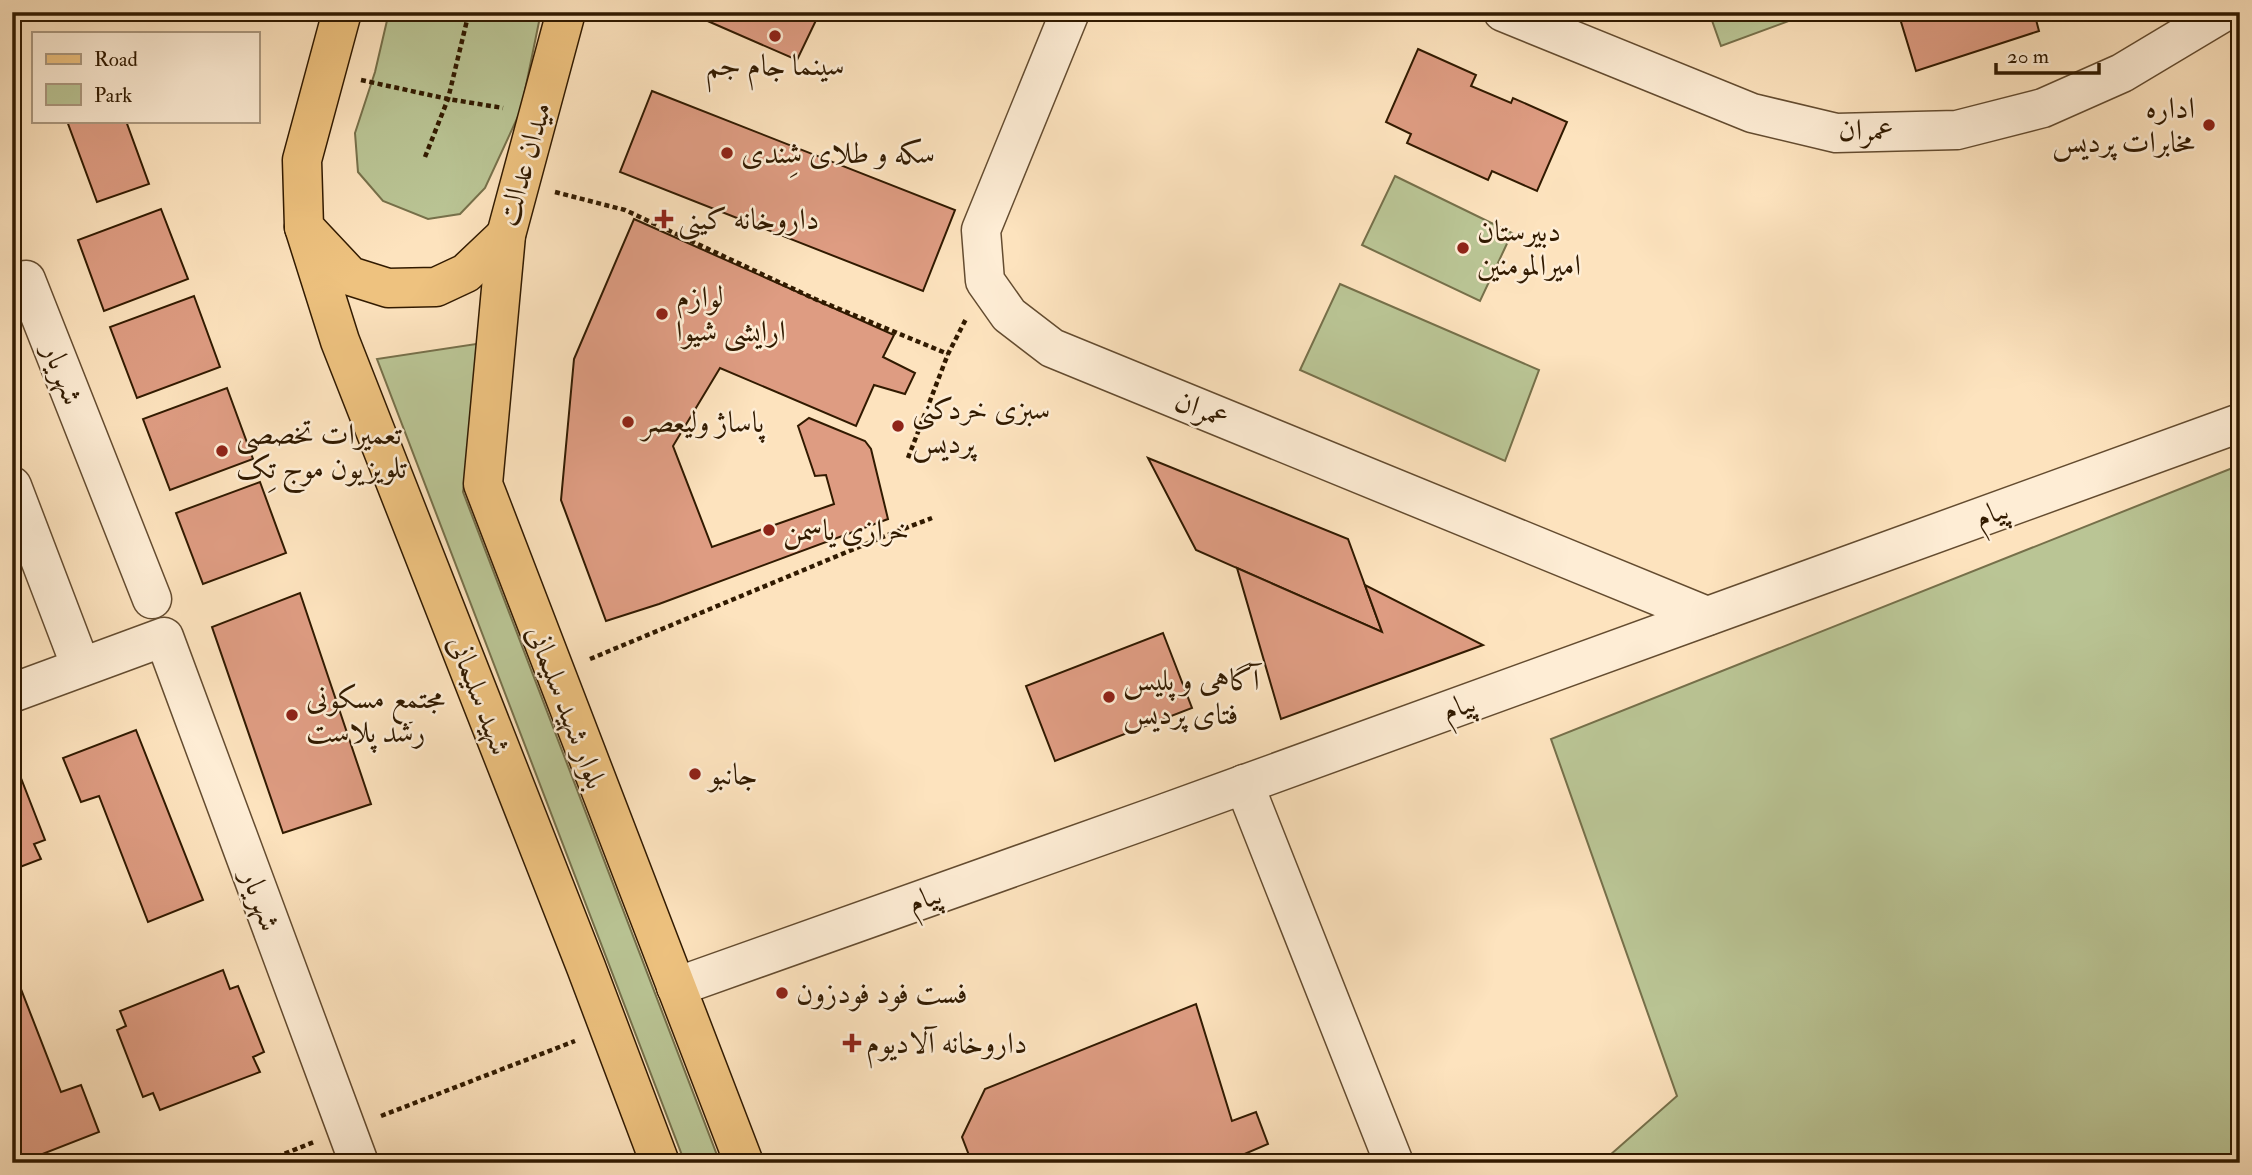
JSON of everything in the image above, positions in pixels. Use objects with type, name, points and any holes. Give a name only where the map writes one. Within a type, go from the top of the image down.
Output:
[{"type":"main road","points":[[304,227],[302,160],[342,12]]},
{"type":"main road","name":"میدان عدالت","points":[[304,227],[350,276],[388,288],[436,287],[467,273],[506,235],[566,12]]},
{"type":"main road","name":"شهید سلیمانی","points":[[304,227],[340,341],[660,1163]]},
{"type":"main road","name":"بلوار شهید سلیمانی","points":[[506,235],[482,484],[744,1163]]},
{"type":"street","name":"عمران","points":[[1070,12],[981,230],[985,281],[1009,315],[1052,348],[1707,616]]},
{"type":"street","name":"عمران","points":[[1503,12],[1752,113],[1836,133],[1957,130],[2043,108],[2122,73],[2224,12]]},
{"type":"street","name":"شهریار","points":[[12,285],[26,280],[152,599]]},
{"type":"street","name":"پیام","points":[[676,987],[2240,423]]},
{"type":"street","points":[[12,486],[81,667],[12,693]]},
{"type":"street","name":"شهریار","points":[[81,667],[163,637],[352,1146]]},
{"type":"street","points":[[1244,784],[1394,1163]]},
{"type":"path","points":[[425,157],[448,99],[469,12]]},
{"type":"path","points":[[326,72],[448,99],[539,114]]},
{"type":"path","points":[[520,183],[625,210],[815,299],[948,354],[908,458]]},
{"type":"path","points":[[554,674],[932,518]]},
{"type":"path","points":[[261,1163],[352,1146],[608,1028]]},
{"type":"green space","points":[[389,12],[541,12],[521,110],[485,188],[460,214],[428,219],[383,201],[358,172],[355,133],[375,72]]},
{"type":"green space","points":[[1709,12],[1804,12],[1805,15],[1721,46]]},
{"type":"green space","points":[[1395,176],[1512,233],[1480,301],[1362,245]]},
{"type":"green space","points":[[1340,284],[1539,370],[1505,461],[1300,370]]},
{"type":"green space","points":[[476,344],[484,351],[463,492],[720,1163],[685,1163],[377,359]]},
{"type":"green space","points":[[2240,465],[2240,1163],[1601,1163],[1677,1096],[1551,739]]},
{"type":"building","name":"سینما جام جم","points":[[687,12],[820,12],[797,60]]},
{"type":"building","points":[[1898,12],[2034,12],[2039,31],[1916,71]]},
{"type":"building","points":[[1418,49],[1476,75],[1471,86],[1511,103],[1513,98],[1567,122],[1537,191],[1492,171],[1488,180],[1407,143],[1411,134],[1386,122]]},
{"type":"building","points":[[652,91],[955,210],[923,291],[620,172]]},
{"type":"building","points":[[67,122],[126,122],[149,184],[97,202]]},
{"type":"building","points":[[161,209],[188,279],[104,311],[78,240]]},
{"type":"building","name":"پاساژ ولیعصر","points":[[634,219],[894,335],[883,357],[915,373],[905,394],[874,385],[856,426],[720,368],[673,446],[712,547],[834,504],[826,475],[815,476],[798,426],[809,418],[865,441],[871,449],[888,519],[606,621],[561,500],[574,359]]},
{"type":"building","points":[[194,296],[220,367],[137,398],[110,327]]},
{"type":"building","points":[[227,388],[253,459],[170,490],[143,419]]},
{"type":"building","points":[[1148,458],[1348,539],[1382,632],[1196,550]]},
{"type":"building","points":[[260,482],[286,553],[203,584],[176,513]]},
{"type":"building","points":[[1237,568],[1382,632],[1365,585],[1483,645],[1281,719]]},
{"type":"building","name":"مجتمع مسکونی رشد پلاست","points":[[300,593],[371,804],[283,833],[212,627]]},
{"type":"building","name":"آگاهی و پلیس فتای پردیس","points":[[1163,633],[1192,708],[1055,761],[1026,686]]},
{"type":"building","points":[[136,730],[203,900],[148,922],[99,796],[81,802],[63,758]]},
{"type":"building","points":[[19,773],[45,840],[34,844],[41,859],[12,870],[12,776]]},
{"type":"building","points":[[12,905],[19,923],[12,926]]},
{"type":"building","points":[[12,966],[61,1092],[81,1085],[99,1132],[22,1162],[12,1137]]},
{"type":"building","points":[[223,970],[230,989],[238,986],[264,1052],[253,1057],[260,1072],[160,1110],[153,1093],[143,1097],[117,1030],[126,1026],[120,1011]]},
{"type":"building","points":[[1196,1004],[1232,1121],[1256,1112],[1268,1144],[1242,1155],[1245,1163],[972,1163],[962,1137],[985,1089]]},
{"type":"place","name":"سینما جام جم","points":[[775,36]]},
{"type":"place","name":"اداره مخابرات پردیس","points":[[2209,125]]},
{"type":"place","name":"سکه و طلای شِندی","points":[[727,153]]},
{"type":"place","name":"داروخانه کینی","points":[[664,219]]},
{"type":"place","name":"دبیرستان امیرالمومنین","points":[[1463,248]]},
{"type":"place","name":"لوازم ارایشی شیوا","points":[[662,314]]},
{"type":"place","name":"پاساژ ولیعصر","points":[[628,422]]},
{"type":"place","name":"سبزی خردکنی پردیس","points":[[898,426]]},
{"type":"place","name":"تعمیرات تخصصی تلویزیون موج تِک","points":[[222,451]]},
{"type":"place","name":"خرازی یاسمن","points":[[769,530]]},
{"type":"place","name":"آگاهی و پلیس فتای پردیس","points":[[1109,697]]},
{"type":"place","name":"مجتمع مسکونی رشد پلاست","points":[[292,715]]},
{"type":"place","name":"جانبو","points":[[695,774]]},
{"type":"place","name":"فست فود فودزون","points":[[782,993]]},
{"type":"place","name":"داروخانه آلادیوم","points":[[852,1043]]}]
